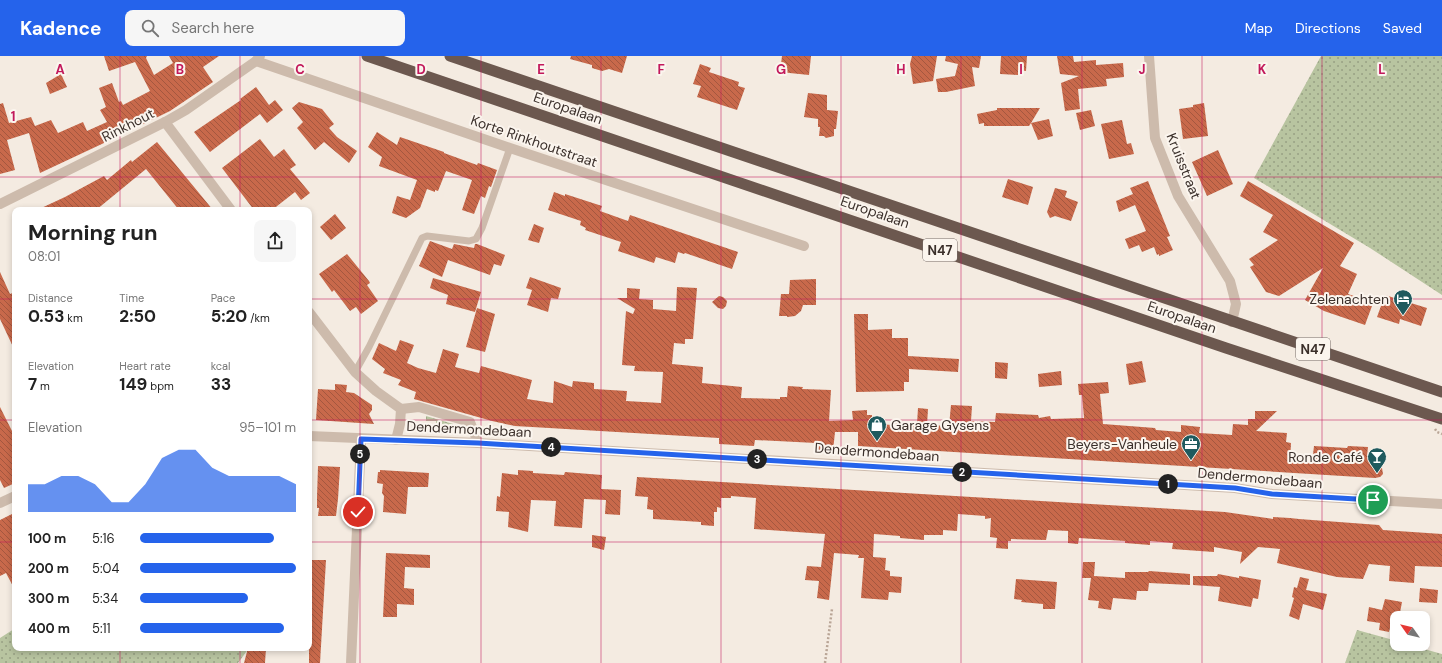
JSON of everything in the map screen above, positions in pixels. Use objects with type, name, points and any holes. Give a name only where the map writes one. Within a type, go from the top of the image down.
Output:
[{"type":"highway","name":"Europalaan","points":[[367,56],[1219,345],[1442,419]]},
{"type":"highway","name":"Europalaan","points":[[450,56],[1442,392]]},
{"type":"street","name":"Kruisstraat","points":[[1149,56],[1155,138],[1178,196],[1230,281],[1236,304],[1232,322]]},
{"type":"street","name":"Rinkhout","points":[[0,204],[165,122],[186,110],[258,58]]},
{"type":"street","name":"Korte Rinkhoutstraat","points":[[258,58],[510,148],[804,246]]},
{"type":"street","points":[[165,122],[229,207]]},
{"type":"street","points":[[312,316],[355,372],[376,391],[401,409],[419,407],[470,422],[478,443]]},
{"type":"street","points":[[396,440],[400,424],[401,409]]},
{"type":"street","name":"Dendermondebaan","points":[[312,436],[478,443],[1235,488],[1272,494],[1442,504]]},
{"type":"street","points":[[351,663],[361,439]]},
{"type":"street","points":[[0,503],[12,497]]},
{"type":"lane","points":[[355,372],[369,347],[422,238],[427,236],[469,241],[476,239],[482,228],[510,148]]},
{"type":"path","points":[[825,663],[832,609]]},
{"type":"green space","points":[[1321,56],[1442,56],[1442,295],[1370,248],[1254,178]]},
{"type":"green space","points":[[426,416],[460,426],[466,423],[470,430],[436,427],[436,421],[426,421]]},
{"type":"green space","points":[[12,630],[12,651],[247,651],[238,663],[0,663],[0,638]]},
{"type":"green space","points":[[1357,630],[1390,639],[1390,651],[1430,651],[1442,654],[1442,663],[1345,663]]},
{"type":"building","points":[[104,56],[147,56],[146,58],[154,75],[173,63],[169,56],[219,56],[203,67],[213,82],[170,111],[40,173],[29,133],[7,140],[15,170],[0,174],[0,104],[3,103],[9,123],[31,117],[35,126],[51,120],[58,133],[83,122],[87,131],[107,122],[100,110],[106,107],[99,88],[112,83],[119,102],[121,101],[123,105],[150,91],[135,62],[109,71]]},
{"type":"building","points":[[571,56],[627,56],[622,73],[609,69],[602,71],[592,68],[592,65],[570,59]]},
{"type":"building","points":[[782,56],[811,56],[809,75],[780,72]]},
{"type":"building","points":[[912,56],[937,56],[933,81],[913,84],[910,64]]},
{"type":"building","points":[[946,56],[981,56],[979,68],[972,67],[975,86],[946,92],[938,92],[936,79],[955,76],[958,64],[945,61]]},
{"type":"building","points":[[1001,56],[1027,56],[1026,71],[1018,70],[1018,75],[1000,74]]},
{"type":"building","points":[[1057,56],[1073,56],[1074,62],[1096,60],[1096,65],[1123,63],[1124,77],[1106,79],[1107,86],[1078,89],[1080,109],[1065,111],[1061,83],[1079,76],[1060,74]]},
{"type":"building","points":[[700,64],[711,68],[709,72],[739,82],[738,86],[745,88],[737,110],[697,97],[701,86],[693,84]]},
{"type":"building","points":[[61,74],[67,87],[50,94],[46,83]]},
{"type":"building","points":[[256,87],[269,105],[275,100],[283,110],[267,123],[260,114],[210,152],[194,132],[241,100],[240,99]]},
{"type":"building","points":[[808,93],[827,95],[827,110],[838,111],[834,136],[826,138],[824,136],[819,136],[820,127],[818,127],[818,119],[804,117]]},
{"type":"building","points":[[299,102],[322,109],[334,124],[329,128],[337,137],[357,151],[349,163],[324,142],[315,150],[297,128],[303,122],[292,108]]},
{"type":"building","points":[[1204,103],[1208,136],[1183,139],[1179,109],[1193,107],[1193,105]]},
{"type":"building","points":[[997,108],[1040,108],[1029,126],[984,126],[984,123],[979,124],[977,114],[997,110]]},
{"type":"building","points":[[1091,110],[1095,126],[1080,130],[1076,113]]},
{"type":"building","points":[[1049,119],[1053,136],[1038,140],[1031,123]]},
{"type":"building","points":[[1122,120],[1127,144],[1131,143],[1134,154],[1109,159],[1101,124]]},
{"type":"building","points":[[377,132],[397,145],[400,137],[477,165],[478,163],[497,170],[491,187],[489,186],[485,198],[481,196],[474,214],[462,210],[472,180],[446,171],[438,191],[435,190],[435,192],[427,189],[420,208],[406,218],[392,213],[397,196],[410,200],[417,180],[379,166],[382,157],[368,147]]},
{"type":"building","points":[[260,139],[274,157],[284,149],[296,165],[290,169],[310,193],[301,200],[295,192],[276,207],[252,207],[222,168]]},
{"type":"building","points":[[157,142],[211,207],[177,207],[146,169],[100,207],[43,207],[104,176],[107,180],[131,160],[132,162]]},
{"type":"building","points":[[1218,150],[1233,184],[1207,196],[1192,162]]},
{"type":"building","points":[[1008,179],[1033,187],[1028,205],[1002,197]]},
{"type":"building","points":[[1148,181],[1170,236],[1167,237],[1173,250],[1159,256],[1159,254],[1157,255],[1154,247],[1142,252],[1139,245],[1129,249],[1125,239],[1146,231],[1135,205],[1119,212],[1116,201],[1133,194],[1130,188]]},
{"type":"building","points":[[1248,181],[1354,243],[1340,266],[1357,274],[1348,294],[1357,297],[1356,301],[1372,306],[1365,325],[1324,311],[1305,300],[1323,268],[1279,296],[1266,292],[1250,267],[1254,265],[1249,259],[1278,240],[1263,232],[1273,215],[1240,196]]},
{"type":"building","points":[[1055,188],[1067,191],[1065,197],[1078,202],[1071,221],[1055,216],[1050,218],[1047,212]]},
{"type":"building","points":[[554,192],[602,206],[600,211],[628,221],[630,215],[738,252],[732,269],[685,253],[678,252],[675,263],[656,257],[654,263],[618,251],[621,242],[585,230],[586,228],[580,225],[581,221],[548,210]]},
{"type":"building","points":[[335,214],[346,228],[331,240],[320,227]]},
{"type":"building","points":[[534,224],[544,228],[539,243],[528,240]]},
{"type":"building","points":[[430,241],[452,249],[454,244],[474,248],[475,244],[477,244],[505,255],[501,266],[494,264],[490,275],[448,260],[442,277],[419,266]]},
{"type":"building","points":[[347,254],[369,281],[370,283],[367,285],[378,301],[361,314],[356,307],[350,311],[334,290],[332,292],[319,274]]},
{"type":"building","points":[[0,272],[10,294],[12,293],[12,345],[0,319]]},
{"type":"building","points":[[530,277],[561,288],[558,299],[551,298],[548,312],[527,305],[532,290],[526,288]]},
{"type":"building","points":[[433,278],[481,292],[475,312],[446,304],[448,295],[430,288]]},
{"type":"building","points":[[816,279],[816,305],[803,305],[801,311],[795,316],[779,316],[781,294],[789,294],[790,280]]},
{"type":"building","points":[[677,287],[697,288],[693,339],[685,339],[685,344],[674,343],[672,364],[703,367],[702,383],[742,387],[741,398],[780,399],[780,397],[787,397],[788,386],[803,387],[802,389],[831,390],[829,421],[853,420],[852,411],[867,410],[867,415],[872,415],[872,424],[917,424],[918,408],[928,409],[927,425],[949,426],[951,405],[972,406],[971,421],[995,422],[996,413],[1038,415],[1039,418],[1050,416],[1051,419],[1084,418],[1082,395],[1079,395],[1078,384],[1108,382],[1109,393],[1100,394],[1103,424],[1155,428],[1156,430],[1181,432],[1181,425],[1200,427],[1199,433],[1232,435],[1233,424],[1248,425],[1248,419],[1255,419],[1255,411],[1277,411],[1256,431],[1287,433],[1286,442],[1291,443],[1290,461],[1312,463],[1314,446],[1347,448],[1348,446],[1368,447],[1367,456],[1379,457],[1379,465],[1382,468],[1383,474],[1380,477],[1375,478],[858,446],[858,432],[835,432],[833,451],[816,450],[816,443],[755,440],[754,446],[719,444],[719,438],[515,426],[414,399],[416,392],[398,385],[401,380],[383,373],[385,369],[372,359],[379,343],[396,351],[400,340],[414,345],[407,363],[418,368],[436,373],[443,349],[459,354],[455,367],[479,373],[481,366],[532,380],[527,399],[553,403],[554,381],[572,387],[573,381],[594,383],[594,389],[627,391],[626,401],[661,403],[663,372],[634,371],[635,366],[622,365],[626,311],[633,314],[635,309],[617,298],[627,298],[627,288],[640,289],[639,299],[653,300],[653,309],[676,311]]},
{"type":"building","points":[[1385,295],[1427,308],[1421,326],[1400,319],[1399,324],[1377,317]]},
{"type":"building","points":[[719,296],[723,297],[727,301],[726,306],[723,309],[718,308],[712,302]]},
{"type":"building","points":[[477,308],[495,314],[485,352],[466,347]]},
{"type":"building","points":[[854,314],[868,314],[868,330],[892,329],[892,338],[908,338],[908,356],[959,359],[958,372],[909,369],[909,382],[904,382],[904,391],[856,392]]},
{"type":"building","points":[[1142,361],[1146,382],[1129,385],[1126,364]]},
{"type":"building","points":[[995,362],[1008,363],[1007,379],[995,378]]},
{"type":"building","points":[[1061,371],[1062,385],[1039,387],[1038,374]]},
{"type":"building","points":[[335,384],[347,385],[346,392],[354,393],[372,405],[372,410],[369,414],[374,424],[316,420],[318,389],[335,390]]},
{"type":"building","points":[[0,407],[12,431],[12,484],[4,488],[0,480]]},
{"type":"building","points":[[318,466],[340,467],[336,516],[318,516]]},
{"type":"building","points":[[380,470],[429,473],[428,487],[408,487],[406,514],[383,512],[383,484],[377,483],[378,472],[380,472]]},
{"type":"building","points":[[518,470],[533,471],[533,473],[564,475],[565,472],[602,475],[601,489],[621,490],[620,515],[605,514],[606,500],[584,499],[582,528],[554,526],[556,501],[531,500],[528,532],[508,527],[509,512],[496,511],[497,496],[500,497],[502,473],[518,475]]},
{"type":"building","points":[[637,477],[1225,512],[1273,519],[1273,517],[1379,525],[1383,530],[1442,534],[1442,567],[1415,566],[1414,583],[1389,581],[1390,566],[1369,564],[1363,579],[1337,577],[1277,563],[1280,549],[1258,547],[1240,564],[1242,552],[1214,547],[1214,552],[1172,549],[1173,543],[1150,541],[1150,545],[1125,543],[1125,541],[1079,538],[1078,544],[1068,543],[1068,531],[1048,530],[1046,540],[1011,539],[1011,541],[1008,541],[1008,549],[996,548],[997,538],[990,537],[991,518],[985,519],[985,516],[958,514],[957,531],[943,530],[943,535],[924,535],[924,540],[874,534],[873,557],[886,558],[885,570],[890,571],[890,576],[902,577],[901,593],[889,592],[888,600],[861,598],[864,558],[858,558],[859,555],[834,553],[829,600],[817,598],[819,581],[805,580],[807,566],[821,567],[825,534],[754,529],[756,498],[731,496],[731,498],[721,498],[721,508],[717,507],[717,512],[714,512],[714,526],[701,525],[701,522],[653,519],[653,510],[647,509],[648,497],[635,496]]},
{"type":"building","points":[[12,514],[12,584],[6,573],[0,576],[0,520]]},
{"type":"building","points":[[592,535],[606,537],[604,550],[592,547]]},
{"type":"building","points":[[386,553],[430,555],[430,568],[405,567],[404,588],[414,589],[414,605],[397,604],[397,617],[383,617]]},
{"type":"building","points":[[312,560],[326,560],[320,663],[309,663],[309,651],[312,651]]},
{"type":"building","points":[[1083,562],[1095,562],[1094,576],[1125,578],[1125,572],[1149,571],[1190,574],[1190,585],[1149,583],[1148,591],[1137,591],[1136,600],[1113,598],[1111,610],[1098,608],[1099,601],[1088,600],[1091,578],[1082,578]]},
{"type":"building","points":[[1218,574],[1261,580],[1258,599],[1253,598],[1251,607],[1218,601],[1220,587],[1193,585],[1193,576],[1217,576]]},
{"type":"building","points":[[1300,577],[1309,579],[1306,590],[1327,594],[1323,610],[1303,604],[1299,620],[1289,616],[1294,598],[1292,597],[1294,587],[1297,588]]},
{"type":"building","points":[[1016,579],[1057,582],[1055,609],[1043,609],[1043,604],[1021,602],[1022,600],[1014,599]]},
{"type":"building","points":[[1420,588],[1438,590],[1437,603],[1419,602]]},
{"type":"building","points":[[1385,599],[1402,602],[1400,611],[1390,611],[1389,632],[1379,630],[1380,623],[1367,621],[1369,607],[1382,610]]},
{"type":"building","points":[[247,651],[266,651],[265,663],[244,663]]},
{"type":"place","name":"Zelenachten","points":[[1403,316]]},
{"type":"place","name":"Garage Gysens","points":[[877,442]]},
{"type":"place","name":"Beyers-Vanheule","points":[[1191,461]]},
{"type":"place","name":"Ronde Café","points":[[1377,474]]},
{"type":"route","points":[[358,512],[361,439],[478,443],[851,464],[1235,488],[1272,494],[1373,500]]}]
